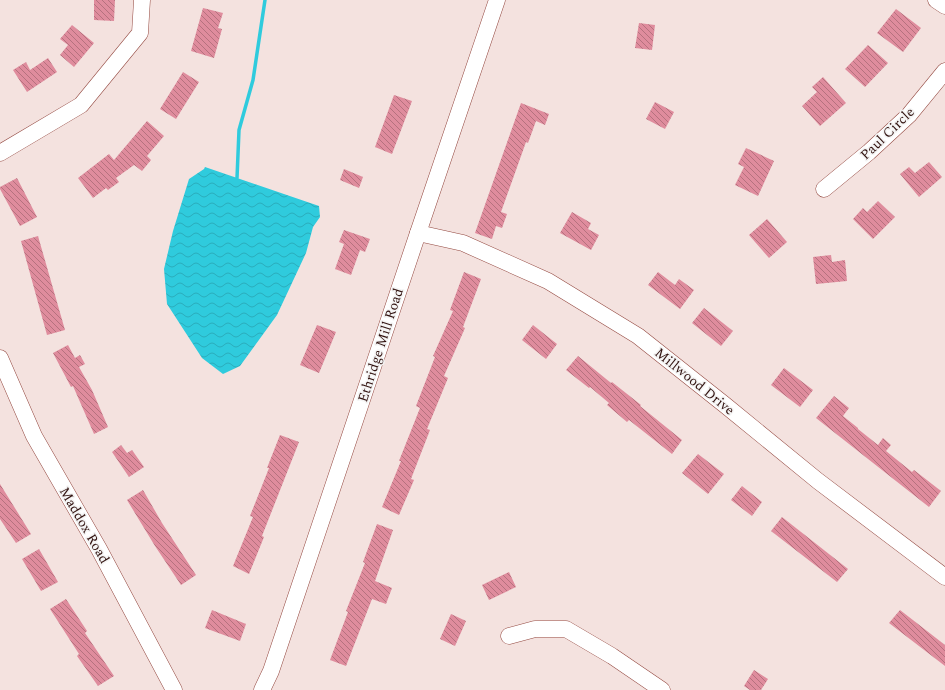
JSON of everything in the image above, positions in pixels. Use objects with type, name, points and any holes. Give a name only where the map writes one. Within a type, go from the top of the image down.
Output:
[{"type":"street","points":[[0,153],[81,105],[140,33],[142,0]]},
{"type":"street","name":"Ethridge Mill Road","points":[[262,690],[274,664],[497,0]]},
{"type":"street","points":[[936,0],[945,6]]},
{"type":"street","name":"Paul Circle","points":[[824,189],[869,152],[908,115],[945,71]]},
{"type":"street","name":"Millwood Drive","points":[[418,233],[464,243],[548,281],[638,336],[818,481],[945,577]]},
{"type":"street","name":"Maddox Road","points":[[0,358],[34,436],[99,549],[174,690]]},
{"type":"street","points":[[509,636],[535,629],[566,629],[612,656],[662,690]]},
{"type":"water","points":[[205,167],[319,206],[320,217],[313,227],[306,253],[277,315],[240,366],[223,374],[202,358],[167,304],[164,269],[173,231],[189,179]]},
{"type":"building","points":[[94,0],[115,0],[114,21],[94,20]]},
{"type":"building","points":[[203,8],[223,13],[218,28],[222,29],[214,58],[191,51]]},
{"type":"building","points":[[896,9],[921,28],[903,52],[877,33]]},
{"type":"building","points":[[639,23],[655,25],[652,50],[635,48]]},
{"type":"building","points":[[72,25],[94,43],[74,67],[60,55],[68,45],[60,39]]},
{"type":"building","points":[[868,45],[888,63],[865,87],[845,69]]},
{"type":"building","points":[[48,58],[57,72],[27,92],[13,70],[26,62],[30,70]]},
{"type":"building","points":[[183,72],[199,82],[176,119],[160,109]]},
{"type":"building","points":[[823,77],[846,103],[820,126],[802,106],[817,92],[812,87]]},
{"type":"building","points":[[394,95],[412,101],[392,154],[375,147]]},
{"type":"building","points":[[655,102],[674,112],[665,129],[646,119]]},
{"type":"building","points":[[521,103],[549,114],[545,125],[536,121],[528,143],[526,142],[501,212],[507,214],[502,228],[496,226],[492,239],[475,233]]},
{"type":"building","points":[[147,121],[164,136],[147,156],[151,160],[142,171],[134,165],[116,178],[119,182],[108,190],[106,188],[93,198],[78,178],[109,154],[114,160]]},
{"type":"building","points":[[746,148],[774,161],[758,196],[735,185],[744,167],[738,164]]},
{"type":"building","points":[[929,162],[942,177],[919,197],[900,174],[909,167],[915,173]]},
{"type":"building","points":[[344,169],[363,177],[359,188],[340,180]]},
{"type":"building","points":[[17,178],[37,217],[20,226],[0,189],[0,187]]},
{"type":"building","points":[[878,201],[895,217],[873,239],[853,219],[863,208],[867,212]]},
{"type":"building","points":[[572,212],[591,223],[588,229],[599,235],[591,250],[560,233]]},
{"type":"building","points":[[767,219],[787,242],[769,258],[749,235]]},
{"type":"building","points":[[344,230],[370,239],[365,252],[360,250],[351,275],[335,269],[344,244],[339,242]]},
{"type":"building","points":[[38,236],[65,330],[47,335],[21,241]]},
{"type":"building","points":[[831,255],[832,262],[845,260],[847,281],[816,284],[813,257]]},
{"type":"building","points":[[464,272],[481,279],[463,327],[465,328],[444,376],[448,378],[427,429],[430,430],[411,479],[414,480],[399,515],[382,507],[401,461],[399,461],[420,408],[416,406],[435,357],[433,356],[453,311],[450,310]]},
{"type":"building","points":[[658,272],[675,285],[679,279],[694,290],[680,309],[648,285]]},
{"type":"building","points":[[704,308],[733,331],[721,346],[692,323]]},
{"type":"building","points":[[317,325],[336,332],[319,373],[300,365]]},
{"type":"building","points":[[533,325],[557,344],[546,359],[522,340]]},
{"type":"building","points":[[68,345],[75,358],[80,355],[85,364],[79,367],[92,390],[108,427],[94,434],[73,386],[71,387],[53,353]]},
{"type":"building","points":[[578,356],[641,405],[640,406],[682,440],[672,454],[629,420],[627,422],[607,405],[609,403],[566,370]]},
{"type":"building","points":[[784,368],[813,390],[800,407],[771,385]]},
{"type":"building","points":[[834,396],[849,408],[843,416],[878,445],[883,438],[891,445],[886,451],[912,472],[914,470],[941,491],[929,507],[816,418]]},
{"type":"building","points":[[280,435],[299,442],[262,536],[264,537],[249,574],[233,566],[253,517],[250,516]]},
{"type":"building","points":[[121,445],[127,453],[132,450],[144,467],[129,477],[112,452]]},
{"type":"building","points":[[698,454],[724,474],[708,494],[682,473]]},
{"type":"building","points":[[0,484],[31,534],[16,543],[0,519]]},
{"type":"building","points":[[742,486],[762,502],[752,516],[731,500]]},
{"type":"building","points":[[143,490],[162,523],[196,575],[181,585],[127,500]]},
{"type":"building","points":[[782,517],[848,569],[837,582],[771,531]]},
{"type":"building","points":[[377,524],[393,530],[375,581],[392,588],[386,604],[372,599],[346,666],[330,660],[348,612],[346,611],[365,563],[363,562]]},
{"type":"building","points":[[39,549],[58,582],[41,591],[22,559]]},
{"type":"building","points":[[509,572],[516,587],[489,600],[482,585]]},
{"type":"building","points":[[66,599],[87,631],[85,633],[114,676],[98,686],[77,656],[79,654],[50,609]]},
{"type":"building","points":[[212,610],[246,624],[240,641],[205,628]]},
{"type":"building","points":[[900,610],[945,645],[945,666],[889,623]]},
{"type":"building","points":[[451,614],[466,621],[455,646],[440,639]]},
{"type":"building","points":[[754,670],[768,679],[761,690],[750,690],[744,686]]},
{"type":"waterway","points":[[237,178],[239,130],[253,80],[265,0]]}]
